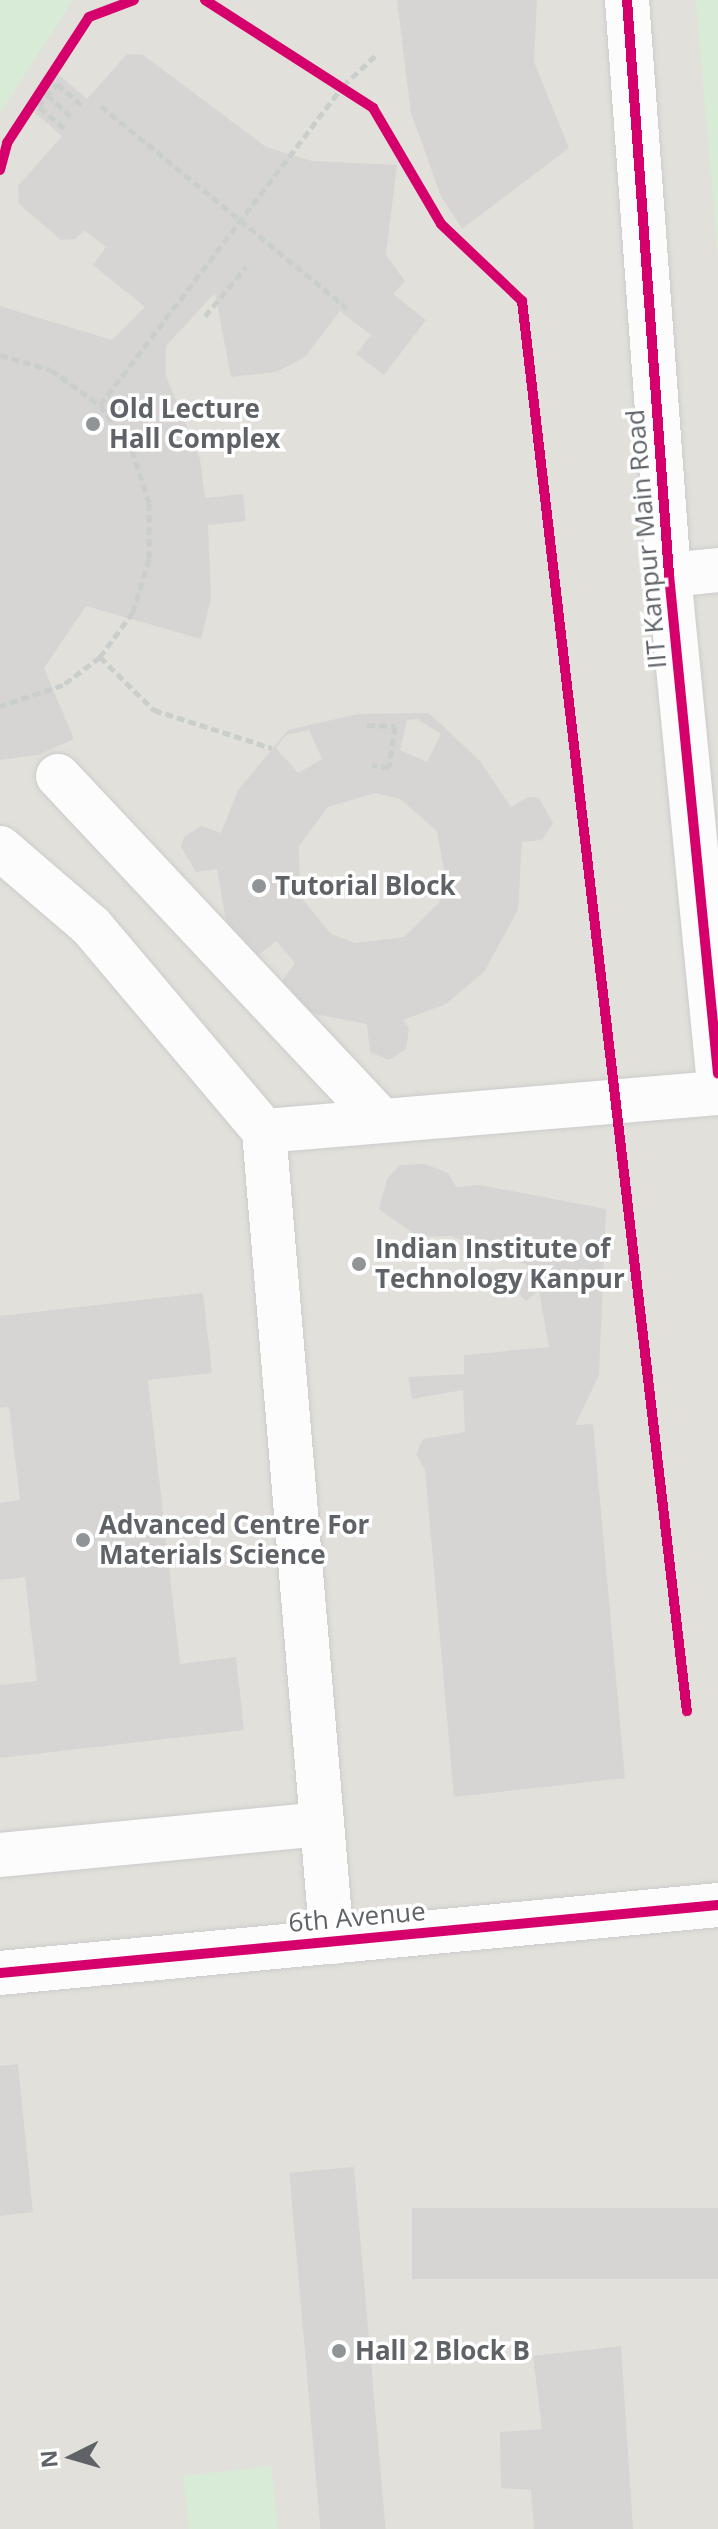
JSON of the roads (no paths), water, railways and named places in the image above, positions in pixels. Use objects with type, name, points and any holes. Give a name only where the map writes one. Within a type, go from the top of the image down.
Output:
[{"type":"street","name":"IIT Kanpur Main Road","points":[[627,0],[669,575],[718,1074]]},
{"type":"street","points":[[669,575],[718,570]]},
{"type":"street","points":[[58,776],[382,1121]]},
{"type":"street","points":[[0,848],[91,926],[264,1131],[332,1942]]},
{"type":"street","points":[[264,1131],[718,1093]]},
{"type":"street","points":[[0,1855],[322,1824]]},
{"type":"street","name":"6th Avenue","points":[[0,1973],[718,1905]]},
{"type":"place","name":"Old Lecture Hall Complex","points":[[93,424]]},
{"type":"place","name":"Tutorial Block","points":[[259,886]]},
{"type":"place","name":"Indian Institute of Technology Kanpur","points":[[359,1264]]},
{"type":"place","name":"Advanced Centre For Materials Science","points":[[83,1540]]},
{"type":"place","name":"Hall 2 Block B","points":[[339,2351]]}]
